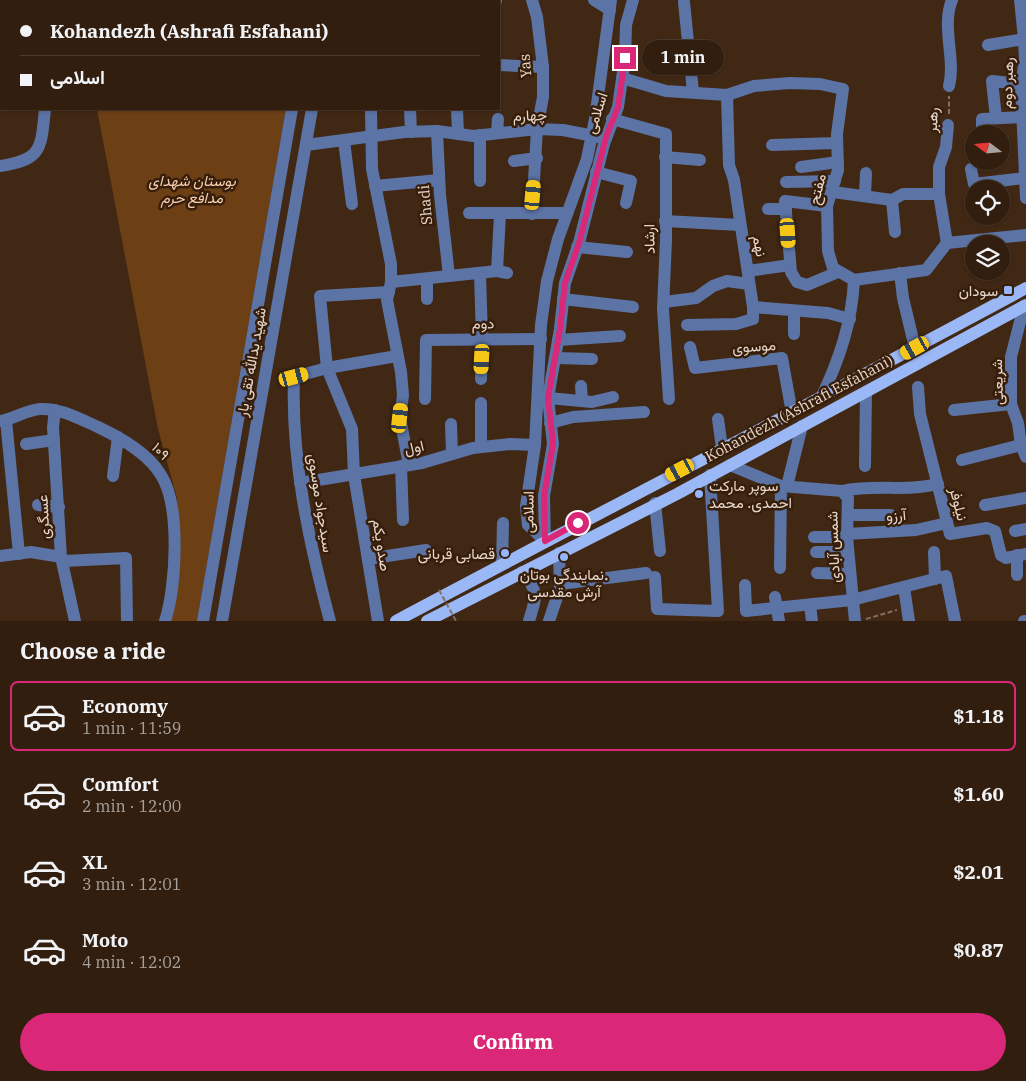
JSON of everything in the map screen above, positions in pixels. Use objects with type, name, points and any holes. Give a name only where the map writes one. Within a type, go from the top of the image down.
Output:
[{"type":"main road","name":"Kohandezh (Ashrafi Esfahani)","points":[[396,621],[697,461],[778,422],[1026,288]]},
{"type":"main road","name":"Kohandezh (Ashrafi Esfahani)","points":[[427,621],[559,552],[677,494],[710,474],[1025,305]]},
{"type":"main road","points":[[728,466],[724,462],[727,459],[762,439],[778,422]]},
{"type":"main road","points":[[677,494],[713,466],[711,460],[697,461]]},
{"type":"street","name":"Yas","points":[[532,0],[537,17],[543,67],[544,97],[537,129],[532,214]]},
{"type":"street","points":[[594,0],[610,5]]},
{"type":"street","name":"اسلامی","points":[[545,541],[544,496],[553,444],[548,398],[565,283],[577,247],[606,137],[618,107],[626,25],[632,0]]},
{"type":"street","points":[[949,86],[953,72],[949,51],[949,8],[952,0]]},
{"type":"street","name":"رهبر دوم","points":[[1020,0],[1025,61],[1021,84],[1026,198]]},
{"type":"street","points":[[684,2],[693,92]]},
{"type":"street","name":"اسلامی","points":[[545,541],[528,525],[526,506],[535,445],[536,398],[547,281],[567,213],[587,159],[592,136],[610,5]]},
{"type":"street","points":[[988,44],[1024,39]]},
{"type":"street","points":[[500,65],[543,67]]},
{"type":"street","points":[[622,78],[666,90],[727,95]]},
{"type":"street","points":[[996,118],[992,81],[1021,84]]},
{"type":"street","name":"مفتح","points":[[727,95],[754,86],[790,82],[820,84],[843,89],[837,142],[838,162],[834,186],[827,206],[828,251],[833,268],[838,272]]},
{"type":"street","name":"نهم","points":[[727,95],[728,165],[734,180],[753,307]]},
{"type":"street","points":[[0,166],[16,164],[35,155],[41,142],[45,110]]},
{"type":"street","name":"شهید یدالله تقی یار","points":[[203,621],[292,110]]},
{"type":"street","name":"شهید یدالله تقی یار","points":[[222,621],[312,110]]},
{"type":"street","points":[[371,110],[375,186],[382,222],[388,238],[391,264],[390,287],[387,300],[389,320],[403,395],[400,418],[405,466],[403,520]]},
{"type":"street","points":[[410,110],[411,132]]},
{"type":"street","points":[[457,110],[458,134]]},
{"type":"street","points":[[982,125],[982,119],[1022,117]]},
{"type":"street","points":[[497,133],[498,119]]},
{"type":"street","name":"ارشاد","points":[[612,119],[666,134],[664,302],[669,398]]},
{"type":"street","name":"رهبر","points":[[947,243],[939,194],[939,167],[946,148],[948,125]]},
{"type":"street","name":"چهارم","points":[[306,145],[372,136],[437,131],[480,135],[537,129],[563,130],[606,137]]},
{"type":"street","name":"Shadi","points":[[437,131],[439,180],[449,276]]},
{"type":"street","points":[[480,135],[480,181]]},
{"type":"street","points":[[344,141],[352,204]]},
{"type":"street","points":[[772,145],[837,142]]},
{"type":"street","points":[[665,157],[700,160]]},
{"type":"street","points":[[514,161],[536,158]]},
{"type":"street","points":[[801,167],[838,162]]},
{"type":"street","points":[[971,170],[974,184],[1025,178]]},
{"type":"street","points":[[596,172],[631,181],[626,203]]},
{"type":"street","points":[[865,195],[866,173]]},
{"type":"street","points":[[375,186],[439,180]]},
{"type":"street","points":[[786,182],[834,186],[877,200],[892,200],[903,194],[939,194]]},
{"type":"street","points":[[892,200],[895,232]]},
{"type":"street","points":[[827,206],[785,201],[791,272],[797,282],[807,285],[838,272],[854,280],[926,270],[947,243],[1026,235]]},
{"type":"street","points":[[768,209],[786,209]]},
{"type":"street","points":[[469,214],[567,213]]},
{"type":"street","points":[[390,287],[427,278],[502,272],[500,214]]},
{"type":"street","points":[[665,221],[740,225]]},
{"type":"street","points":[[577,247],[627,252]]},
{"type":"street","points":[[664,302],[696,298],[713,286],[728,281],[749,278],[790,265]]},
{"type":"street","points":[[900,273],[902,298],[915,348]]},
{"type":"street","points":[[480,274],[482,339],[480,379]]},
{"type":"street","points":[[427,278],[427,299]]},
{"type":"street","points":[[821,398],[836,367],[850,319],[854,280]]},
{"type":"street","name":"صدو یکم","points":[[378,621],[354,474],[352,429],[327,368],[320,296],[390,287]]},
{"type":"street","points":[[563,298],[633,306]]},
{"type":"street","name":"شریعتی","points":[[1023,451],[1022,423],[1011,404],[1012,357],[1022,329],[1025,305]]},
{"type":"street","points":[[687,325],[736,324],[753,319],[753,307],[828,313],[850,319]]},
{"type":"street","points":[[794,311],[794,334]]},
{"type":"street","points":[[558,340],[620,336]]},
{"type":"street","name":"دوم","points":[[425,399],[426,340],[541,339]]},
{"type":"street","name":"موسوی","points":[[690,347],[694,368],[782,358],[792,413]]},
{"type":"street","points":[[327,368],[397,356]]},
{"type":"street","points":[[555,358],[592,359]]},
{"type":"street","name":"سیدجواد موسوی","points":[[327,368],[294,377],[293,388],[294,436],[300,483],[313,556],[330,621]]},
{"type":"street","points":[[581,386],[582,401]]},
{"type":"street","name":"نیلوفر","points":[[918,387],[920,414],[950,534],[987,528],[995,531],[1001,555],[1006,558],[1021,555]]},
{"type":"street","points":[[864,466],[866,392]]},
{"type":"street","points":[[548,398],[592,402],[613,397]]},
{"type":"street","points":[[480,447],[481,403]]},
{"type":"street","points":[[954,410],[1011,404]]},
{"type":"street","name":"۱۰۹","points":[[3,420],[38,409],[55,410],[118,437],[143,456],[161,475],[171,500],[173,588],[165,621]]},
{"type":"street","name":"عسگری","points":[[55,410],[54,440],[62,559],[74,621]]},
{"type":"street","points":[[550,423],[573,417],[644,412]]},
{"type":"street","points":[[718,419],[722,448]]},
{"type":"street","points":[[3,420],[19,554]]},
{"type":"street","points":[[451,424],[452,454]]},
{"type":"street","points":[[780,568],[784,486],[802,426]]},
{"type":"street","points":[[113,476],[118,437]]},
{"type":"street","points":[[26,444],[54,440]]},
{"type":"street","name":"اول","points":[[300,483],[405,466],[480,447],[510,444],[535,445]]},
{"type":"street","points":[[962,460],[1023,451]]},
{"type":"street","name":"شمس آبادی","points":[[728,466],[784,486],[842,491],[848,498],[848,552],[852,600],[856,621]]},
{"type":"street","points":[[560,584],[650,575],[657,609],[709,616],[718,611],[710,474]]},
{"type":"street","points":[[842,491],[862,487],[894,489],[938,484]]},
{"type":"street","points":[[985,505],[1026,498]]},
{"type":"street","points":[[656,503],[660,551]]},
{"type":"street","points":[[38,505],[59,507]]},
{"type":"street","points":[[848,516],[891,516]]},
{"type":"street","name":"آرزو","points":[[814,537],[916,530],[947,522]]},
{"type":"street","points":[[502,564],[503,523]]},
{"type":"street","points":[[368,559],[426,550]]},
{"type":"street","points":[[0,556],[31,552],[62,559],[126,558],[127,621]]},
{"type":"street","points":[[549,621],[560,584],[559,552]]},
{"type":"street","points":[[816,552],[848,552]]},
{"type":"street","points":[[934,552],[956,621]]},
{"type":"street","points":[[1017,575],[1021,555]]},
{"type":"street","points":[[522,572],[533,584],[536,595],[529,621]]},
{"type":"street","points":[[817,573],[850,574]]},
{"type":"street","name":"شمس آبادی","points":[[746,585],[746,611],[852,600],[909,582],[941,578]]},
{"type":"street","points":[[909,582],[907,607],[909,621]]},
{"type":"street","points":[[810,605],[812,621]]},
{"type":"path","name":"رهبر","points":[[948,125],[949,86]]},
{"type":"path","points":[[439,590],[456,621]]},
{"type":"path","points":[[856,621],[907,607]]},
{"type":"green space","name":"بوستان شهدای مدافع حرم","points":[[97,110],[286,110],[197,621],[170,621],[178,589],[177,498],[158,429]]},
{"type":"place","name":"سودان","points":[[1008,290]]},
{"type":"place","name":"سوپر مارکت احمدی. محمد","points":[[699,494]]},
{"type":"place","name":"قصابی قربانی","points":[[505,553]]},
{"type":"place","name":"نمایندگی بوتان. آرش مقدسی","points":[[564,557]]},
{"type":"route","points":[[578,523],[545,541],[544,496],[553,444],[548,412],[548,398],[560,329],[565,283],[569,267],[579,243],[608,129],[618,107],[625,58]]}]
